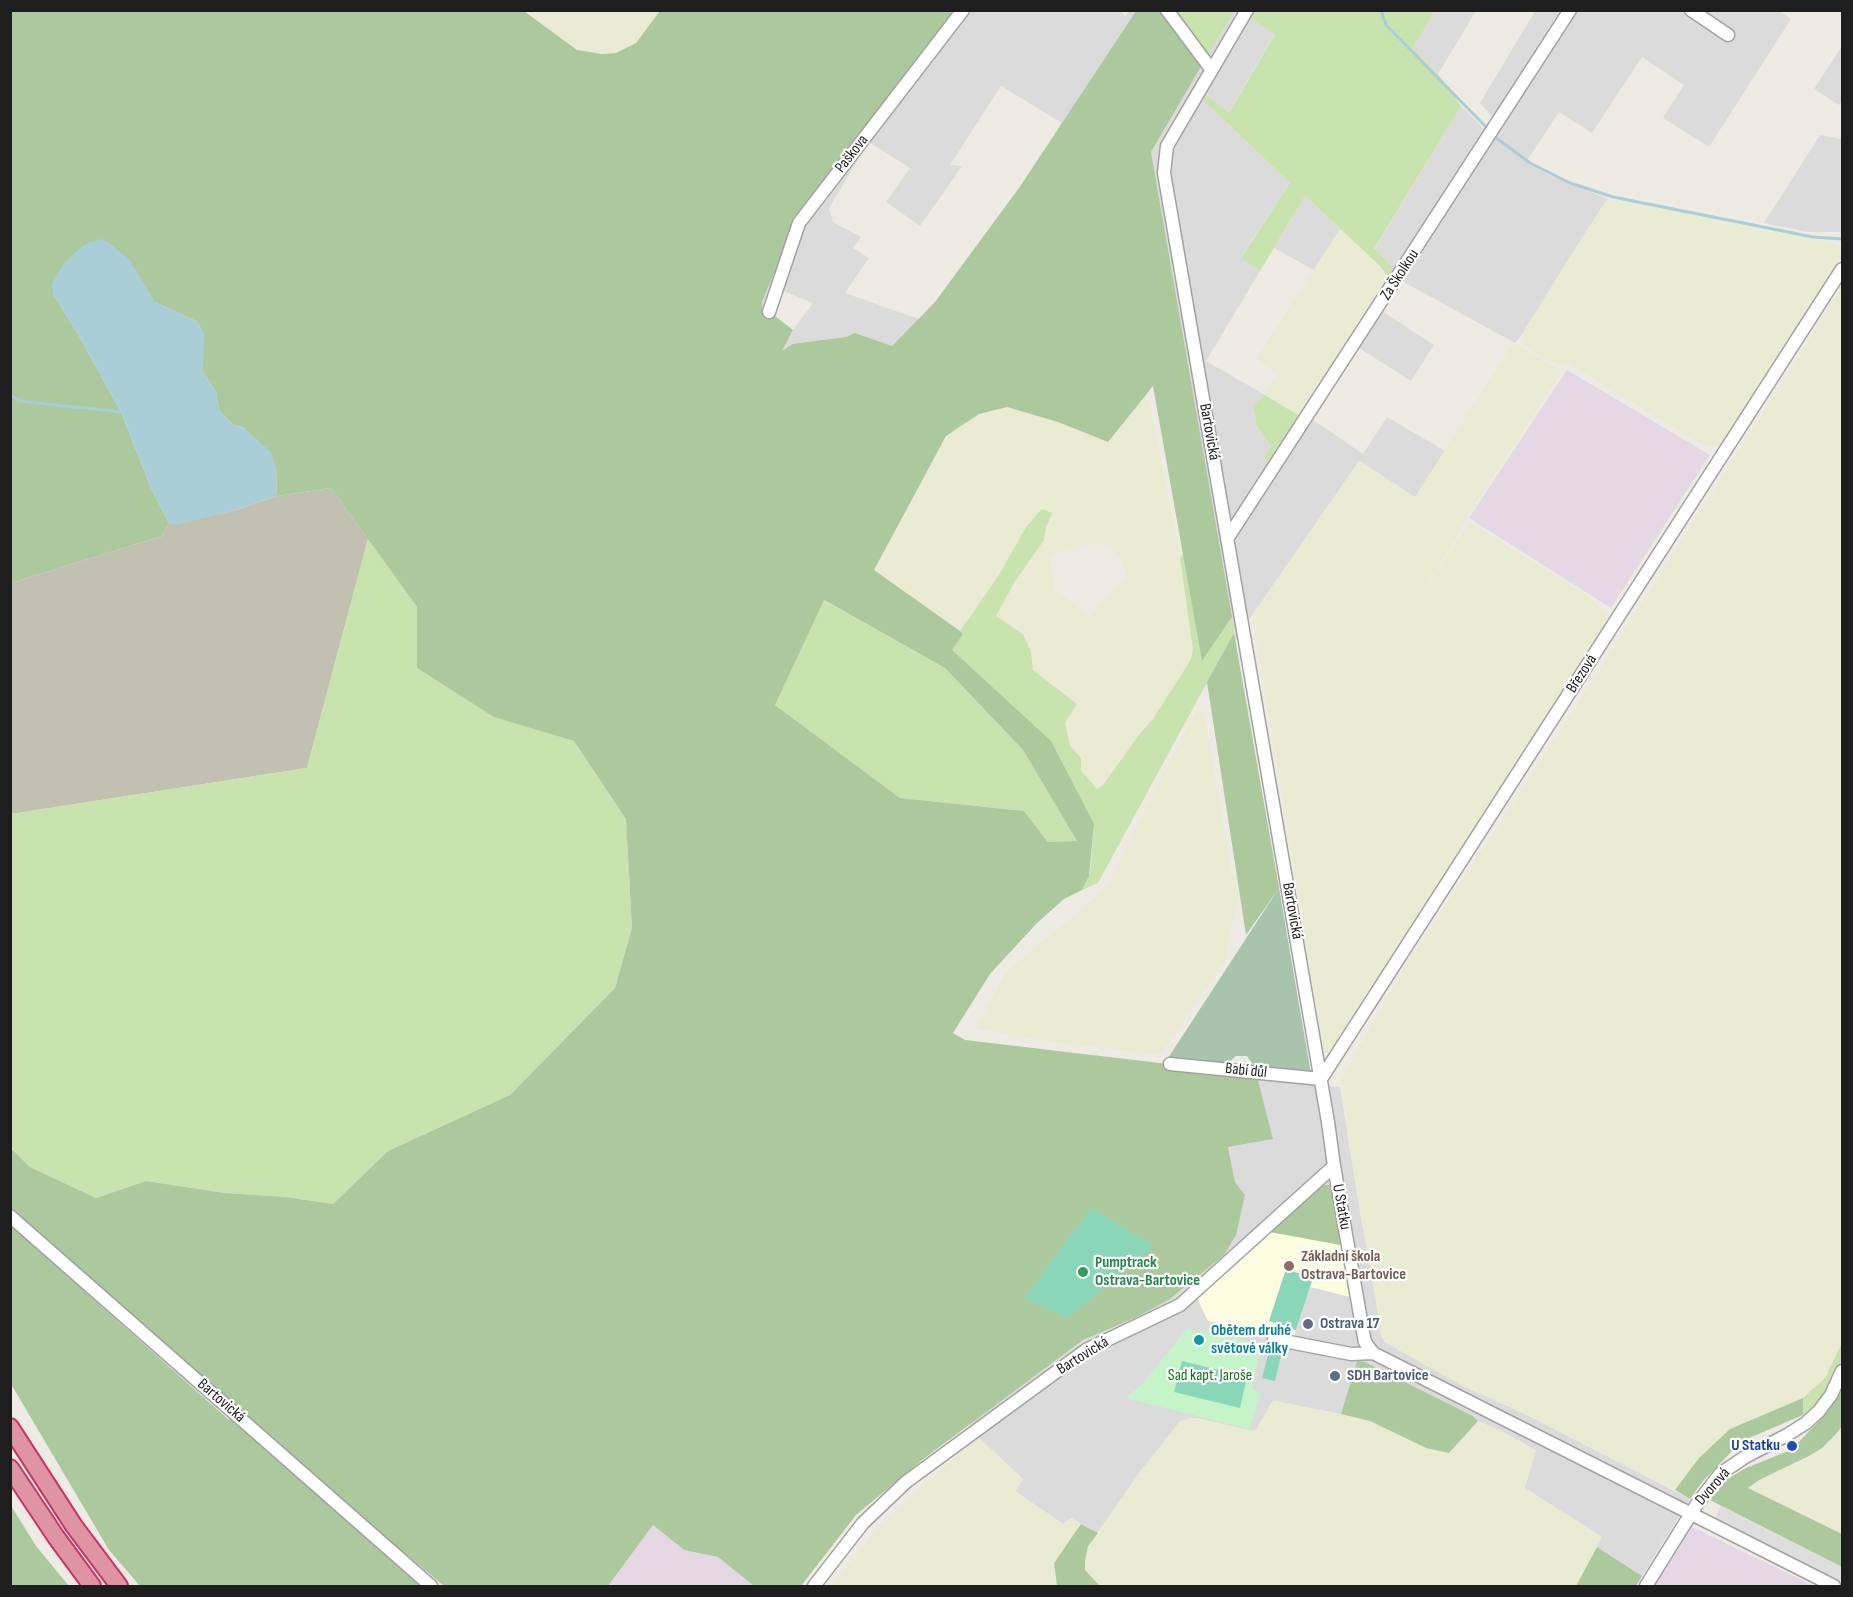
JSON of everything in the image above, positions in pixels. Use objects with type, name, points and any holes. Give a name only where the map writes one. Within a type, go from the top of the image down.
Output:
[{"type":"highway","points":[[10,1427],[74,1526],[119,1587]]},
{"type":"highway","points":[[10,1468],[92,1587]]},
{"type":"street","name":"Paškova","points":[[769,312],[799,223],[963,10]]},
{"type":"street","points":[[1167,10],[1211,69]]},
{"type":"street","name":"Bartovická","points":[[814,1587],[863,1523],[906,1482],[1086,1350],[1180,1305],[1334,1166],[1321,1079],[1164,173],[1167,146],[1247,10]]},
{"type":"street","name":"Za Školkou","points":[[1227,539],[1570,10]]},
{"type":"street","points":[[1691,10],[1728,34]]},
{"type":"street","name":"Březová","points":[[1321,1079],[1842,269]]},
{"type":"street","name":"Babí důl","points":[[1170,1064],[1321,1079]]},
{"type":"street","name":"U Statku","points":[[1334,1166],[1365,1342],[1373,1353]]},
{"type":"street","name":"Bartovická","points":[[10,1216],[431,1587]]},
{"type":"street","points":[[1274,1339],[1351,1354],[1373,1353],[1834,1587]]},
{"type":"street","name":"Dvorová","points":[[1646,1587],[1690,1514],[1720,1474],[1745,1457],[1797,1430],[1813,1417],[1831,1395],[1842,1371]]},
{"type":"shaded area","points":[[1120,10],[1125,17],[1129,11],[1136,11],[1062,123],[1001,86],[950,165],[962,166],[920,226],[886,202],[910,168],[869,142],[829,208],[833,222],[861,237],[853,248],[869,258],[845,293],[919,319],[892,346],[855,333],[846,337],[792,344],[781,352],[793,330],[813,303],[783,291],[775,316],[761,312],[762,302],[797,219],[957,11]]},
{"type":"shaded area","points":[[1778,10],[1791,19],[1709,147],[1663,118],[1684,85],[1642,57],[1592,133],[1559,112],[1526,162],[1545,173],[1608,199],[1515,343],[1402,281],[1382,311],[1434,345],[1411,381],[1359,348],[1312,419],[1363,454],[1387,417],[1445,451],[1415,497],[1359,461],[1235,640],[1151,152],[1202,65],[1163,11],[1175,11],[1208,55],[1235,11],[1254,11],[1250,18],[1275,33],[1228,114],[1207,94],[1202,99],[1290,183],[1241,257],[1260,271],[1206,361],[1265,395],[1252,409],[1256,425],[1271,446],[1270,467],[1396,271],[1374,250],[1461,106],[1487,132],[1495,120],[1480,103],[1535,11]]},
{"type":"shaded area","points":[[524,11],[660,11],[636,43],[616,53],[602,54],[577,50]]},
{"type":"shaded area","points":[[1435,11],[1476,11],[1438,74],[1413,48]]},
{"type":"shaded area","points":[[1842,46],[1842,100],[1839,105],[1814,89]]},
{"type":"shaded area","points":[[1820,135],[1842,139],[1842,232],[1808,232],[1764,223]]},
{"type":"shaded area","points":[[1305,196],[1340,229],[1314,270],[1274,248]]},
{"type":"shaded area","points":[[1611,200],[1685,211],[1757,229],[1827,241],[1838,246],[1842,251],[1839,265],[1725,444],[1709,446],[1700,443],[1571,365],[1555,363],[1530,350],[1522,341],[1525,329],[1575,249],[1601,208]]},
{"type":"shaded area","points":[[1340,229],[1379,265],[1391,281],[1301,417],[1265,395],[1278,374],[1256,359]]},
{"type":"shaded area","points":[[1842,288],[1842,1343],[1825,1378],[1814,1390],[1803,1398],[1730,1429],[1699,1458],[1675,1490],[1523,1413],[1461,1385],[1382,1338],[1349,1145],[1341,1080],[1406,965],[1565,724]]},
{"type":"shaded area","points":[[1522,348],[1562,371],[1349,704],[1470,522],[1595,601],[1606,617],[1606,625],[1503,783],[1336,1049],[1328,1057],[1320,1029],[1252,615],[1360,461],[1415,497],[1509,349]]},
{"type":"shaded area","points":[[1567,370],[1710,455],[1611,608],[1469,518]]},
{"type":"shaded area","points":[[1144,395],[1149,401],[1178,546],[1193,650],[1190,661],[1153,719],[1097,789],[1081,770],[1081,758],[1070,747],[1065,723],[1077,704],[1033,669],[1031,652],[1023,634],[996,616],[1014,583],[1044,540],[1046,528],[1027,527],[999,575],[960,631],[874,570],[946,436],[979,414],[1007,407],[1058,422],[1108,441]],"holes":[[[1086,544],[1109,545],[1119,557],[1126,572],[1125,579],[1089,617],[1055,589],[1050,560],[1053,554],[1070,551]]]},
{"type":"shaded area","points":[[331,488],[368,539],[307,768],[11,814],[11,583],[162,536],[169,523],[176,524],[236,510],[277,496]]},
{"type":"shaded area","points":[[1200,709],[1204,713],[1232,874],[1238,889],[1236,908],[1227,957],[1160,1055],[1038,1040],[976,1028],[1007,971],[1095,898],[1109,883],[1158,783],[1196,712]]},
{"type":"shaded area","points":[[1279,888],[1311,1074],[1256,1069],[1247,1056],[1236,1056],[1226,1065],[1168,1058]]},
{"type":"shaded area","points":[[1258,1080],[1340,1087],[1375,1288],[1380,1332],[1385,1342],[1461,1385],[1523,1413],[1690,1499],[1642,1576],[1597,1547],[1601,1538],[1525,1488],[1504,1432],[1478,1421],[1473,1416],[1365,1362],[1357,1361],[1341,1414],[1275,1401],[1272,1402],[1256,1430],[1253,1431],[1189,1418],[1142,1469],[1098,1533],[1071,1518],[1063,1524],[1015,1491],[1023,1479],[979,1438],[970,1424],[1083,1340],[1135,1318],[1170,1299],[1224,1255],[1245,1195],[1235,1182],[1228,1147],[1273,1139]]},
{"type":"shaded area","name":"Základní škola Ostrava-Bartovice","points":[[1270,1232],[1341,1245],[1350,1297],[1310,1287],[1293,1340],[1208,1321],[1197,1299]]},
{"type":"shaded area","points":[[1272,1402],[1370,1421],[1405,1438],[1451,1452],[1476,1422],[1504,1432],[1536,1450],[1525,1488],[1601,1538],[1576,1586],[1100,1586],[1085,1570],[1088,1546],[1142,1469],[1180,1421],[1198,1418],[1253,1431],[1256,1430]]},
{"type":"shaded area","points":[[1842,1426],[1842,1534],[1748,1488],[1759,1480],[1797,1463],[1822,1448]]},
{"type":"shaded area","points":[[979,1438],[1023,1479],[1015,1491],[1063,1524],[1071,1518],[1081,1524],[1054,1563],[1057,1586],[832,1586],[878,1528],[923,1485]]},
{"type":"shaded area","points":[[1721,1506],[1842,1567],[1842,1586],[1834,1586],[1712,1525]]},
{"type":"shaded area","points":[[1686,1524],[1814,1586],[1653,1586]]},
{"type":"shaded area","points":[[653,1525],[684,1550],[718,1557],[754,1586],[608,1586]]},
{"type":"green space","points":[[11,11],[524,11],[577,50],[602,54],[616,53],[636,43],[660,11],[957,11],[797,219],[762,302],[762,312],[775,316],[793,330],[782,351],[792,344],[846,337],[855,333],[892,346],[935,302],[1019,188],[1136,11],[1163,11],[1202,65],[1151,152],[1232,617],[1202,661],[1153,386],[1108,442],[1058,422],[1007,407],[979,414],[946,436],[874,570],[963,634],[952,650],[1051,741],[1094,824],[1089,876],[1082,890],[1064,899],[1037,923],[990,974],[953,1033],[965,1040],[1168,1064],[1169,1071],[1258,1080],[1273,1139],[1228,1147],[1235,1182],[1245,1195],[1236,1235],[1224,1255],[1170,1299],[1135,1318],[1083,1340],[922,1460],[856,1515],[801,1586],[754,1586],[718,1557],[684,1550],[653,1525],[608,1586],[444,1586],[407,1555],[400,1565],[426,1586],[140,1586],[109,1550],[11,1384],[11,1226],[229,1420],[235,1408],[11,1216],[10,1147],[30,1167],[96,1198],[146,1181],[225,1193],[286,1197],[333,1204],[388,1151],[510,1095],[615,988],[632,928],[626,819],[574,741],[494,717],[417,668],[417,607],[331,488],[277,496],[276,467],[244,428],[232,424],[219,410],[216,392],[203,372],[198,322],[155,302],[53,294],[121,412],[151,488],[169,523],[162,536],[11,583]],"holes":[[[824,600],[945,668],[1023,750],[1077,841],[1048,842],[1024,811],[900,798],[775,705]]]},
{"type":"green space","points":[[1175,11],[1235,11],[1208,55]]},
{"type":"green space","points":[[1254,11],[1435,11],[1413,48],[1438,74],[1461,106],[1374,249],[1397,272],[1391,281],[1379,265],[1305,196],[1260,271],[1241,258],[1290,183],[1202,99],[1206,94],[1229,113],[1275,34],[1250,18]]},
{"type":"green space","points":[[1265,395],[1301,417],[1270,467],[1264,459],[1271,446],[1256,425],[1252,408]]},
{"type":"green space","points":[[1042,509],[1052,513],[1044,540],[1014,583],[996,616],[1023,634],[1031,652],[1033,670],[1077,704],[1065,723],[1070,746],[1081,758],[1081,770],[1097,789],[1103,785],[1153,719],[1190,661],[1193,650],[1180,558],[1183,553],[1202,660],[1232,617],[1234,633],[1098,883],[1082,890],[1090,873],[1094,824],[951,649],[963,634],[960,631],[999,575],[1026,527]]},
{"type":"green space","points":[[368,539],[417,607],[417,668],[494,716],[574,741],[626,819],[632,928],[615,988],[510,1095],[388,1151],[333,1204],[286,1197],[225,1193],[146,1181],[96,1198],[30,1167],[11,1147],[11,814],[307,768]]},
{"type":"green space","points":[[823,600],[945,668],[1023,750],[1077,841],[1048,842],[1024,811],[900,798],[775,705]]},
{"type":"green space","points":[[1234,633],[1279,888],[1246,935],[1207,682]]},
{"type":"green space","points":[[1323,1185],[1329,1185],[1333,1190],[1341,1245],[1270,1232]]},
{"type":"green space","name":"Pumptrack Ostrava-Bartovice","points":[[1091,1208],[1154,1246],[1067,1318],[1024,1298]]},
{"type":"green space","points":[[1286,1269],[1313,1278],[1296,1330],[1269,1321]]},
{"type":"green space","name":"Sad kapt. Jaroše","points":[[1187,1329],[1262,1344],[1252,1389],[1261,1394],[1249,1429],[1126,1398],[1144,1382]]},
{"type":"green space","points":[[1842,1343],[1842,1362],[1833,1382],[1822,1399],[1803,1415],[1803,1398],[1825,1378]]},
{"type":"green space","points":[[1270,1348],[1282,1351],[1275,1381],[1262,1378]]},
{"type":"green space","points":[[1182,1361],[1247,1377],[1240,1408],[1174,1392]]},
{"type":"green space","points":[[1357,1361],[1365,1362],[1473,1416],[1478,1421],[1449,1453],[1426,1448],[1370,1421],[1341,1414]]},
{"type":"green space","points":[[1842,1386],[1842,1426],[1836,1434],[1822,1448],[1809,1456],[1759,1480],[1748,1488],[1842,1534],[1842,1567],[1710,1500],[1726,1480],[1746,1468],[1791,1450],[1825,1415]]},
{"type":"green space","points":[[1803,1398],[1803,1415],[1742,1441],[1703,1481],[1690,1499],[1675,1490],[1699,1458],[1730,1429]]},
{"type":"green space","points":[[10,1504],[36,1546],[69,1586],[11,1586]]},
{"type":"green space","points":[[1081,1524],[1098,1533],[1088,1546],[1085,1570],[1100,1586],[1057,1586],[1054,1563]]},
{"type":"green space","points":[[1597,1547],[1642,1576],[1636,1586],[1576,1586]]},
{"type":"water","points":[[99,239],[108,242],[129,259],[155,302],[198,322],[204,333],[203,372],[216,392],[219,410],[232,424],[244,428],[271,452],[276,467],[277,496],[236,510],[176,525],[169,523],[151,488],[121,412],[53,294],[52,284],[64,263],[84,245]]},
{"type":"waterway","points":[[1381,10],[1386,25],[1489,130]]},
{"type":"waterway","points":[[1495,137],[1530,163],[1570,183],[1613,197],[1813,237],[1842,239]]},
{"type":"waterway","points":[[10,395],[20,401],[121,412]]},
{"type":"place","name":"Základní škola Ostrava-Bartovice","points":[[1289,1266]]},
{"type":"place","name":"Pumptrack Ostrava-Bartovice","points":[[1083,1272]]},
{"type":"place","name":"Ostrava 17","points":[[1308,1324]]},
{"type":"place","name":"Obětem druhé světové války","points":[[1199,1340]]},
{"type":"place","name":"SDH Bartovice","points":[[1335,1376]]},
{"type":"place","name":"U Statku","points":[[1792,1446]]}]
